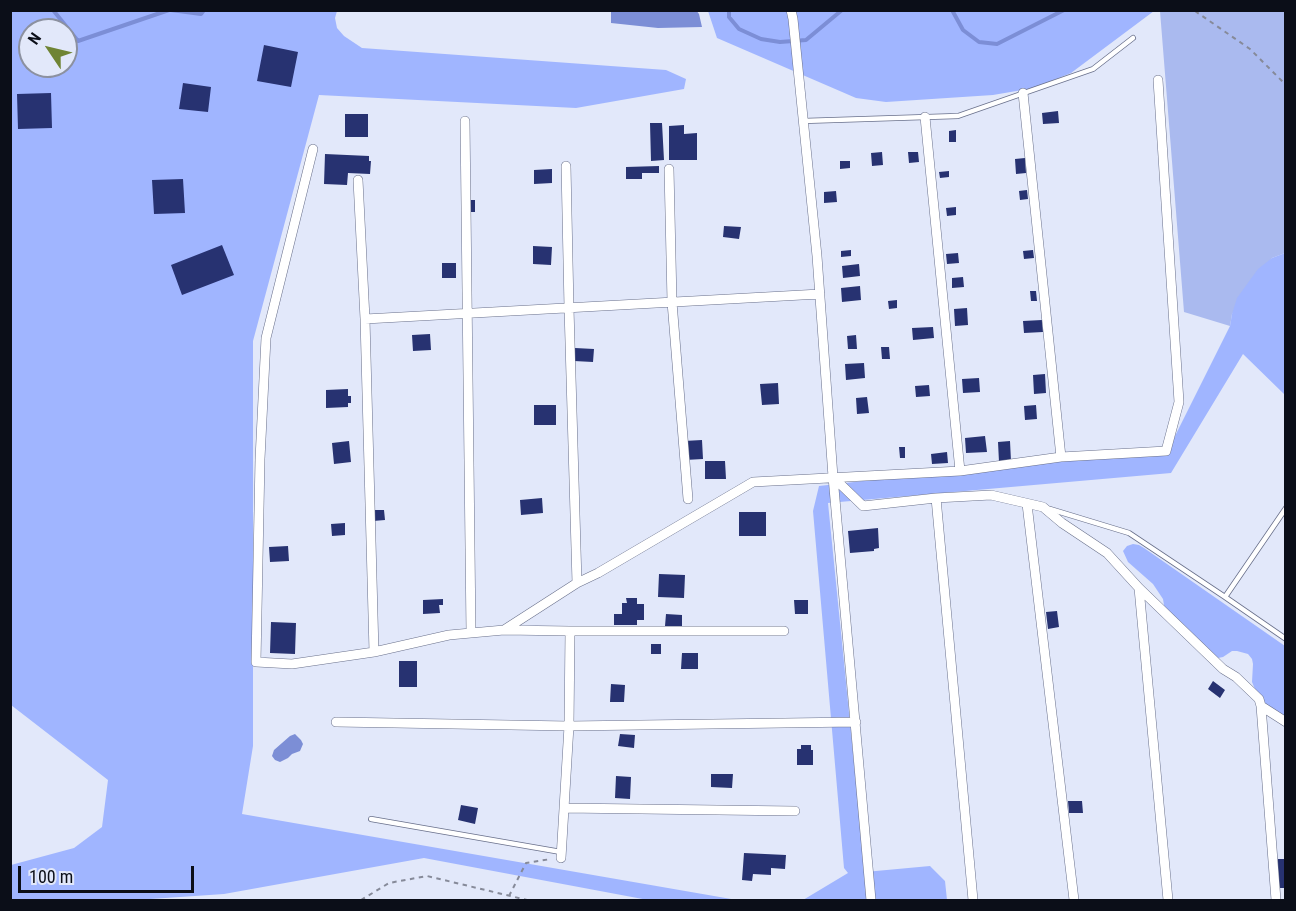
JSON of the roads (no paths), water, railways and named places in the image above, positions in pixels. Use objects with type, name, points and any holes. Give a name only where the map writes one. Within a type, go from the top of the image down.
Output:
[{"type":"street","points":[[791,10],[820,294],[833,477],[871,900]]},
{"type":"street","points":[[504,630],[577,583],[753,482],[960,471],[1061,458],[1166,451],[1179,402],[1158,80]]},
{"type":"street","points":[[1023,93],[1061,458]]},
{"type":"street","points":[[925,117],[960,471]]},
{"type":"street","points":[[465,121],[471,633]]},
{"type":"street","points":[[313,149],[267,338],[260,459],[256,662],[292,664],[374,652],[449,635],[504,630],[784,631]]},
{"type":"street","points":[[566,166],[577,583]]},
{"type":"street","points":[[669,169],[672,302],[688,499]]},
{"type":"street","points":[[358,180],[365,319],[374,652]]},
{"type":"street","points":[[365,319],[820,294]]},
{"type":"street","points":[[833,477],[863,506],[991,495],[1043,507],[1062,523],[1107,553],[1139,588],[1223,669],[1236,677],[1259,699],[1262,706],[1276,900]]},
{"type":"street","points":[[936,498],[973,900]]},
{"type":"street","points":[[1028,504],[1074,900]]},
{"type":"street","points":[[1139,588],[1168,900]]},
{"type":"street","points":[[561,855],[569,726],[570,631]]},
{"type":"street","points":[[1262,706],[1286,722]]},
{"type":"street","points":[[336,722],[569,726],[856,722]]},
{"type":"street","points":[[564,807],[795,811]]},
{"type":"lane","points":[[803,121],[958,116],[1093,69],[1133,38]]},
{"type":"lane","points":[[1043,507],[1130,533],[1286,639]]},
{"type":"lane","points":[[1225,597],[1286,508]]},
{"type":"lane","points":[[371,819],[561,855]]},
{"type":"waterway","points":[[53,10],[78,41],[169,10]]},
{"type":"waterway","points":[[171,10],[201,14],[204,10]]},
{"type":"waterway","points":[[729,10],[729,17],[739,29],[761,39],[780,42],[806,40],[842,10]]},
{"type":"waterway","points":[[952,10],[963,30],[979,42],[997,44],[1064,10]]}]
